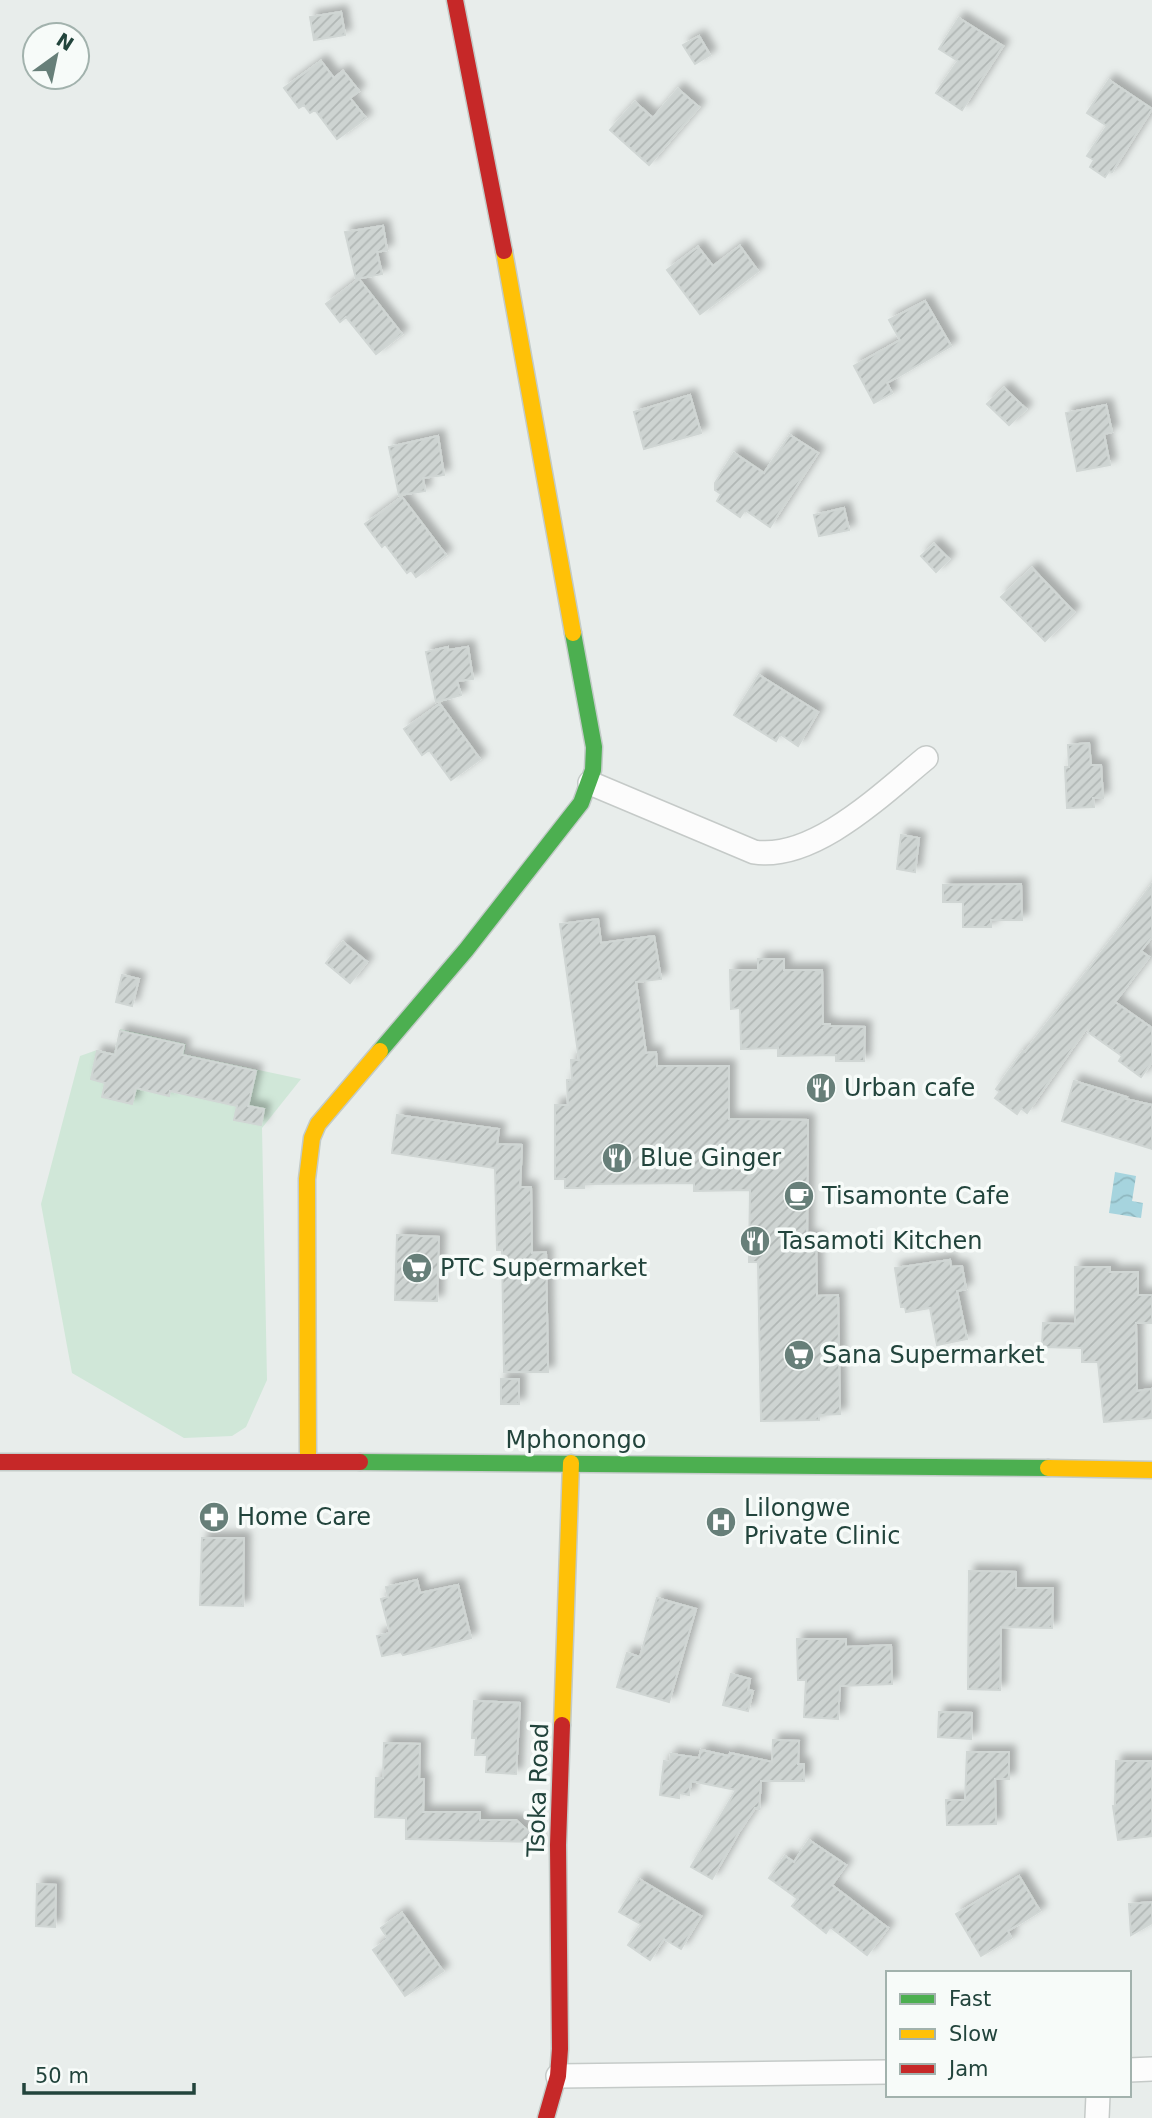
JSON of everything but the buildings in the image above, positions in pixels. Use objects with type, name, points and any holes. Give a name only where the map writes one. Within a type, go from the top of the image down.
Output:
[{"type":"street","points":[[308,1460],[307,1179],[312,1138],[318,1124],[466,950],[581,803],[593,770],[594,747],[484,144],[455,0]]},
{"type":"street","points":[[590,783],[754,852],[768,854],[803,847],[860,813],[926,758]]},
{"type":"street","name":"Mphonongo","points":[[0,1462],[308,1460],[745,1463],[1152,1470]]},
{"type":"street","name":"Tsoka Road","points":[[546,2118],[558,2076],[558,1845],[571,1462]]},
{"type":"street","points":[[1131,2070],[1152,2069]]},
{"type":"street","points":[[558,2076],[886,2072]]},
{"type":"street","points":[[1097,2118],[1098,2097]]},
{"type":"green space","points":[[120,1029],[186,1044],[184,1054],[301,1079],[262,1128],[267,1380],[246,1427],[232,1436],[184,1438],[72,1373],[41,1204],[80,1056],[97,1050],[114,1054]]},
{"type":"water","points":[[1115,1172],[1136,1176],[1132,1201],[1143,1203],[1141,1218],[1109,1213]]},
{"type":"traffic: fast","points":[[380,1051],[466,950],[581,803],[593,770],[594,747],[573,633]]},
{"type":"traffic: fast","points":[[360,1462],[1048,1468]]},
{"type":"traffic: slow","points":[[504,251],[573,633]]},
{"type":"traffic: slow","points":[[308,1460],[307,1179],[312,1138],[318,1124],[380,1051]]},
{"type":"traffic: slow","points":[[562,1725],[571,1463]]},
{"type":"traffic: slow","points":[[1048,1468],[1152,1470]]},
{"type":"traffic: jam","points":[[455,0],[504,251]]},
{"type":"traffic: jam","points":[[0,1462],[360,1462]]},
{"type":"traffic: jam","points":[[546,2118],[558,2076],[560,2049],[558,1845],[562,1725]]},
{"type":"place","name":"Urban cafe","points":[[821,1088]]},
{"type":"place","name":"Blue Ginger","points":[[617,1158]]},
{"type":"place","name":"Tisamonte Cafe","points":[[799,1196]]},
{"type":"place","name":"Tasamoti Kitchen","points":[[755,1241]]},
{"type":"place","name":"PTC Supermarket","points":[[417,1268]]},
{"type":"place","name":"Sana Supermarket","points":[[799,1355]]},
{"type":"place","name":"Home Care","points":[[214,1517]]},
{"type":"place","name":"Lilongwe Private Clinic","points":[[721,1522]]}]
